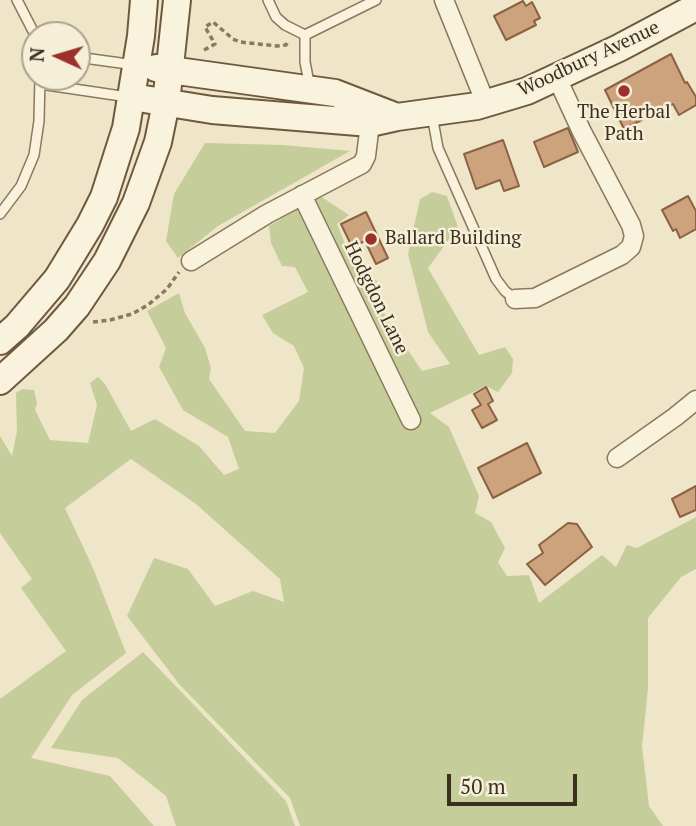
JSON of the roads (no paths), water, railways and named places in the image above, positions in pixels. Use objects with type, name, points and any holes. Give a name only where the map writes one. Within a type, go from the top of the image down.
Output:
[{"type":"street","points":[[0,341],[18,326],[57,279],[90,226],[104,197],[121,149],[132,97],[144,0]]},
{"type":"street","points":[[0,381],[56,330],[77,306],[107,261],[136,203],[158,142],[166,103],[172,70],[177,0]]},
{"type":"street","points":[[444,0],[486,104]]},
{"type":"street","name":"Woodbury Avenue","points":[[132,97],[212,110],[370,123],[486,104],[556,78],[696,7]]},
{"type":"street","name":"Woodbury Avenue","points":[[137,65],[335,93],[397,117]]},
{"type":"street","points":[[515,299],[535,298],[622,255],[631,247],[634,236],[631,225],[556,78]]},
{"type":"street","points":[[191,261],[227,237],[362,164],[366,156],[370,123]]},
{"type":"street","name":"Hodgdon Lane","points":[[302,195],[411,420]]},
{"type":"street","points":[[617,458],[696,400]]},
{"type":"lane","points":[[17,0],[28,21]]},
{"type":"lane","points":[[268,0],[276,17],[305,35],[376,0]]},
{"type":"lane","points":[[305,35],[305,62],[310,90]]},
{"type":"lane","points":[[91,59],[137,65]]},
{"type":"lane","points":[[91,89],[132,97]]},
{"type":"lane","points":[[0,214],[21,186],[34,155],[40,91]]},
{"type":"lane","points":[[431,113],[438,148],[496,279],[515,299]]},
{"type":"place","name":"The Herbal Path","points":[[624,91]]},
{"type":"place","name":"Ballard Building","points":[[371,239]]}]
